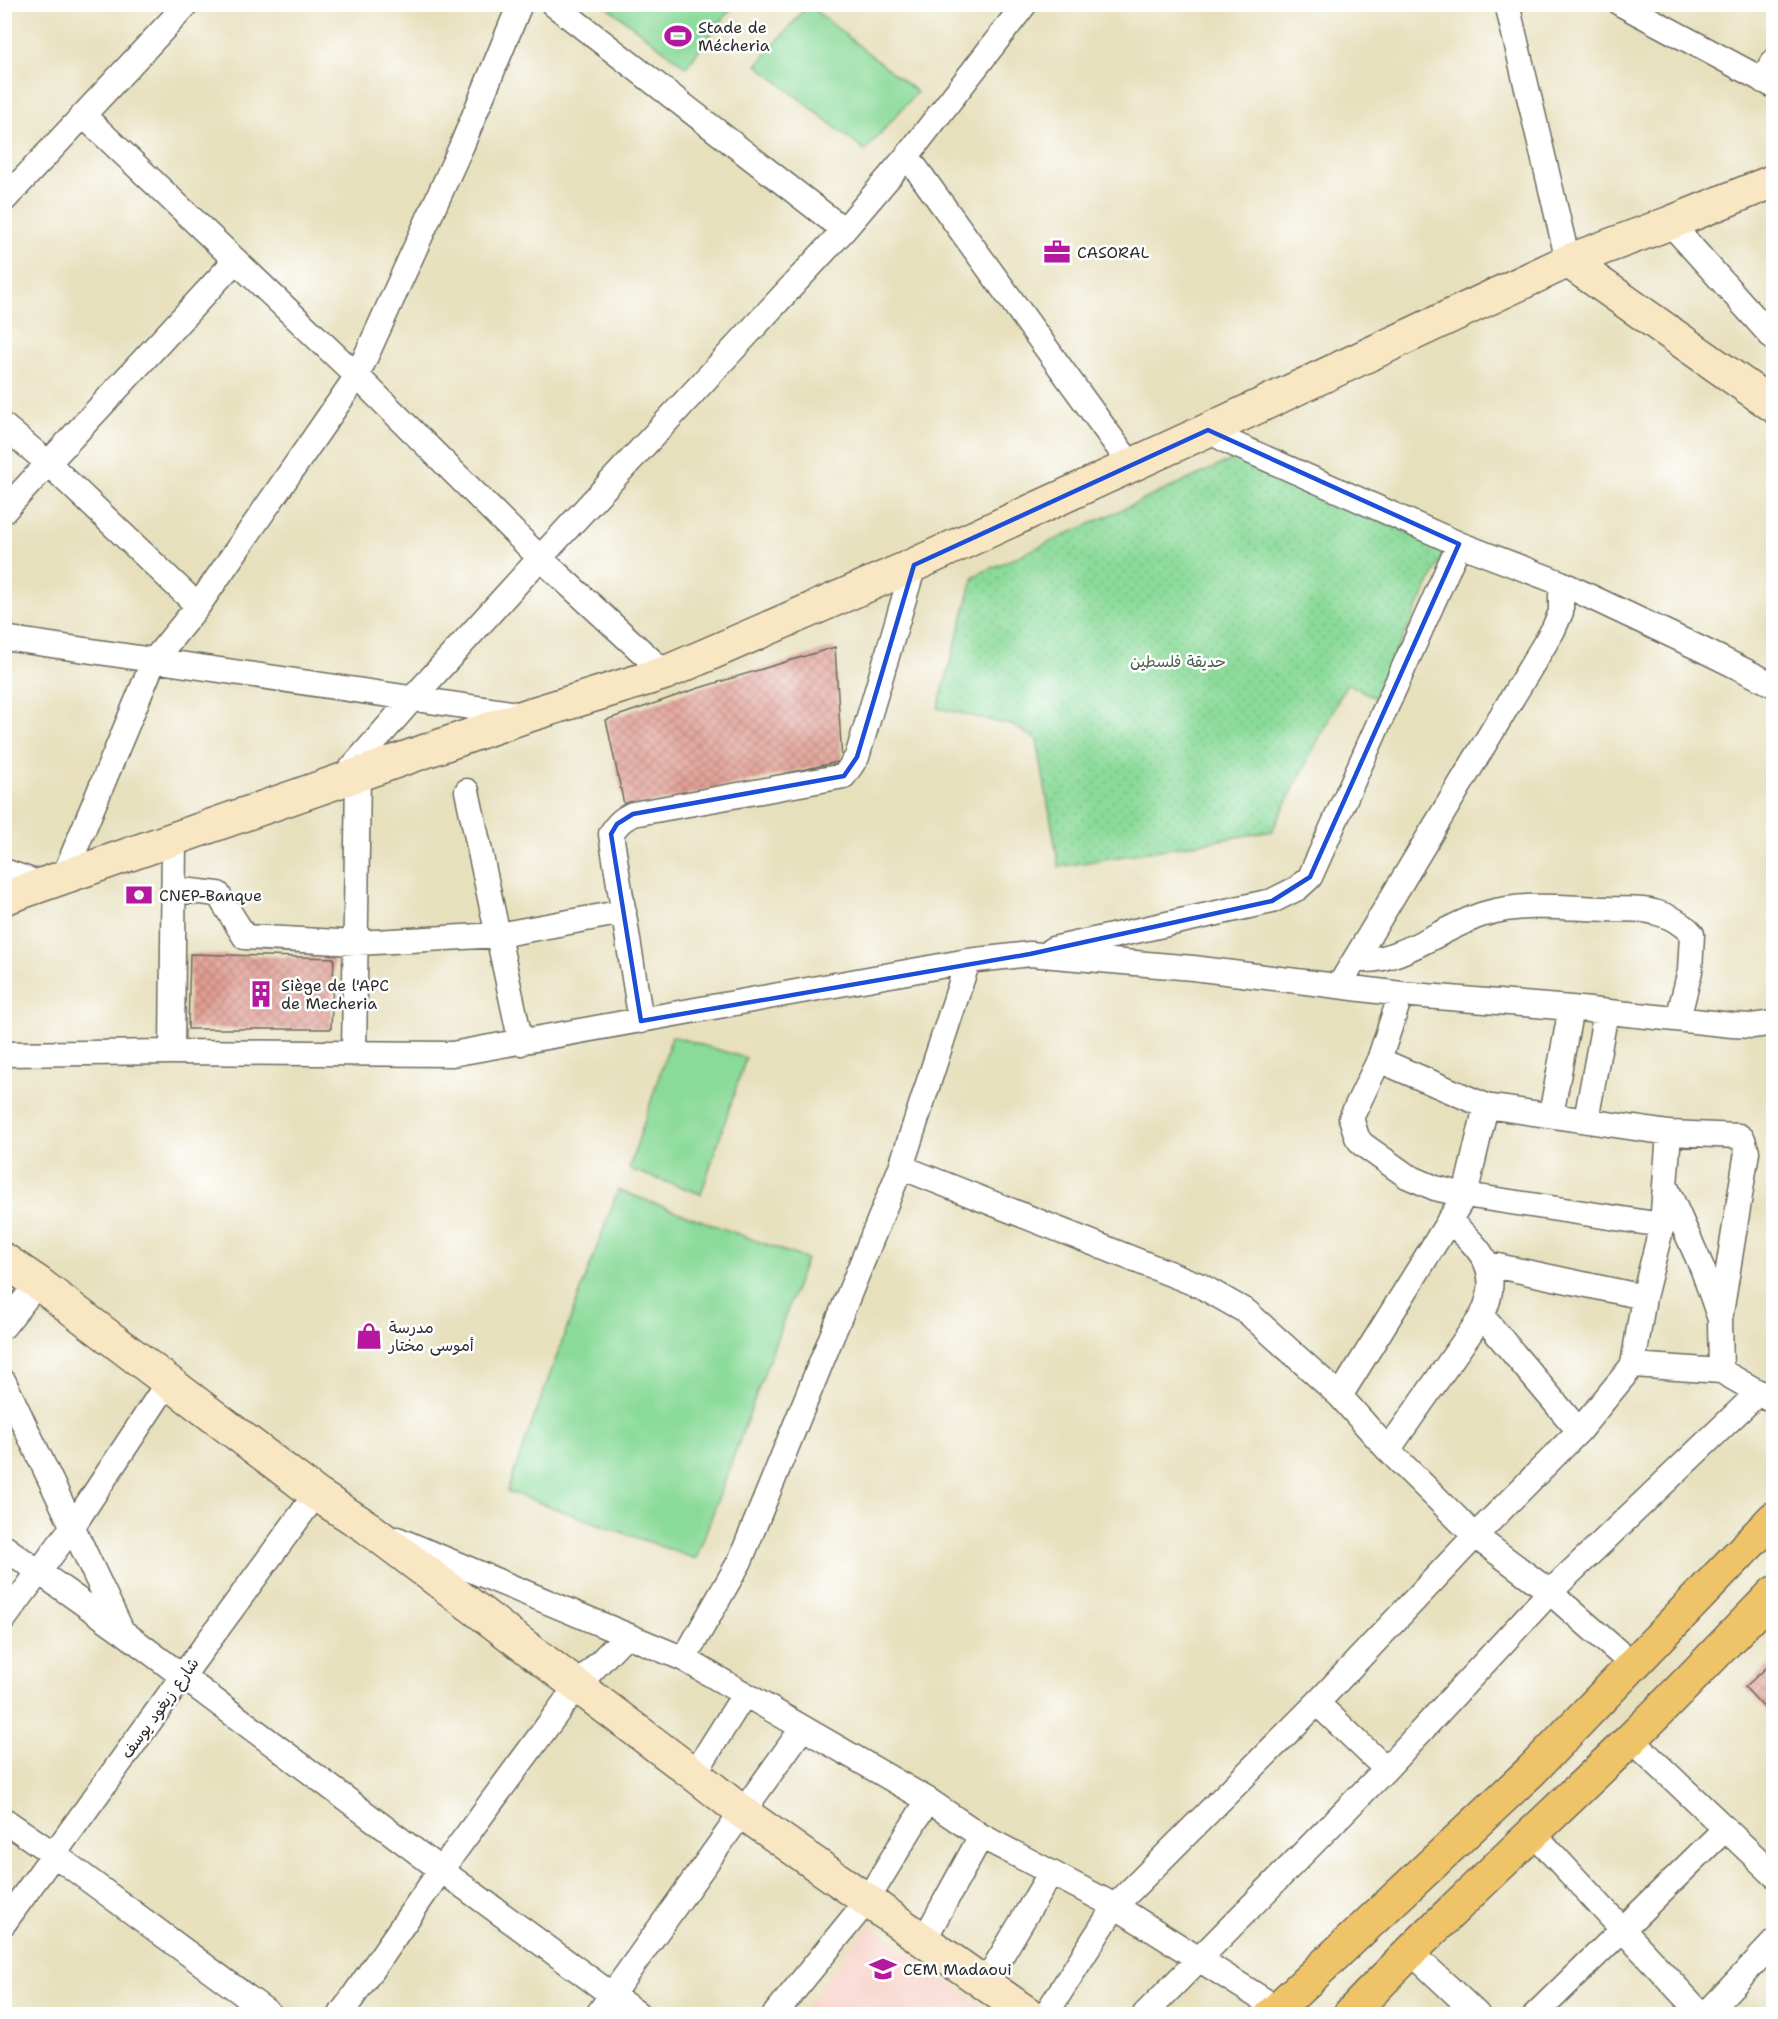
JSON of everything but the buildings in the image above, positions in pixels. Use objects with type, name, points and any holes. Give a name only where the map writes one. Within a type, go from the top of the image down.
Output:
[{"type":"main road","points":[[4,898],[526,716],[665,673],[914,565],[1568,261],[1773,182]]},
{"type":"main road","points":[[1568,261],[1773,406]]},
{"type":"main road","points":[[4,1260],[38,1283],[316,1494],[367,1527],[742,1812],[866,1902],[1028,2014]]},
{"type":"main road","points":[[1275,2012],[1531,1771],[1773,1518]]},
{"type":"main road","points":[[1350,2014],[1532,1832],[1631,1739],[1773,1593]]},
{"type":"street","points":[[4,200],[187,4]]},
{"type":"street","points":[[4,871],[53,880],[154,660],[198,606],[357,376],[462,145],[520,4]]},
{"type":"street","points":[[553,4],[844,230]]},
{"type":"street","points":[[354,1054],[357,943],[350,777],[412,699],[844,230],[907,156],[1026,4]]},
{"type":"street","points":[[1507,4],[1568,261]]},
{"type":"street","points":[[1621,4],[1770,76]]},
{"type":"street","points":[[83,115],[357,376],[540,558],[665,673]]},
{"type":"street","points":[[907,156],[1131,465]]},
{"type":"street","points":[[1670,223],[1773,339]]},
{"type":"street","points":[[4,511],[235,261]]},
{"type":"street","points":[[1719,367],[1773,385]]},
{"type":"street","points":[[4,426],[49,464],[198,606]]},
{"type":"street","points":[[1208,430],[1229,442],[1459,544],[1561,583],[1701,649],[1773,686]]},
{"type":"street","points":[[4,1054],[172,1052],[452,1054],[968,961],[1030,954],[1272,901],[1298,888],[1310,877],[1459,544]]},
{"type":"street","points":[[641,1021],[611,834],[617,824],[633,814],[844,777],[857,757],[914,565]]},
{"type":"street","points":[[1339,986],[1554,630],[1561,612],[1561,583]]},
{"type":"street","points":[[4,638],[526,716]]},
{"type":"street","points":[[467,791],[521,1043]]},
{"type":"street","points":[[172,1052],[174,838]]},
{"type":"street","points":[[173,889],[218,894],[245,937],[357,943],[498,935],[624,912]]},
{"type":"street","points":[[1357,959],[1368,962],[1384,959],[1463,921],[1486,913],[1551,906],[1650,910],[1683,923],[1692,934],[1690,971],[1678,1019]]},
{"type":"street","points":[[1030,954],[1193,969],[1401,994],[1571,1008],[1732,1025],[1752,1026],[1773,1023]]},
{"type":"street","points":[[684,1659],[740,1561],[901,1167],[968,961]]},
{"type":"street","points":[[1401,994],[1379,1060],[1352,1118],[1357,1137],[1362,1144],[1407,1176],[1435,1188],[1465,1195],[1662,1225]]},
{"type":"street","points":[[1551,1115],[1571,1008]]},
{"type":"street","points":[[1586,1120],[1606,1012]]},
{"type":"street","points":[[1379,1060],[1486,1106],[1669,1133],[1738,1136],[1748,1152],[1720,1319],[1721,1371]]},
{"type":"street","points":[[1341,1396],[1465,1195],[1486,1106]]},
{"type":"street","points":[[1046,2014],[1115,1906],[1317,1703],[1475,1536],[1579,1431],[1633,1365],[1644,1297],[1662,1225],[1669,1133]]},
{"type":"street","points":[[901,1167],[1201,1286],[1247,1312],[1341,1396],[1388,1450],[1475,1536],[1550,1592],[1633,1665]]},
{"type":"street","points":[[1666,1186],[1703,1270],[1720,1319]]},
{"type":"street","points":[[1388,1450],[1482,1316],[1490,1299],[1488,1264],[1477,1246],[1449,1220]]},
{"type":"street","points":[[1488,1264],[1644,1297]]},
{"type":"street","points":[[4,1326],[38,1283]]},
{"type":"street","points":[[1482,1316],[1579,1431]]},
{"type":"street","points":[[1145,2014],[1386,1769],[1550,1592],[1766,1397],[1721,1371],[1633,1365]]},
{"type":"street","points":[[4,1382],[122,1631]]},
{"type":"street","points":[[4,1619],[73,1526],[168,1382]]},
{"type":"street","name":"شارع زيغود يوسف","points":[[4,1923],[316,1494]]},
{"type":"street","points":[[367,1527],[684,1659],[928,1800],[981,1836],[1115,1906],[1199,1959],[1275,2012]]},
{"type":"street","points":[[4,1547],[122,1631],[638,2014]]},
{"type":"street","points":[[341,2014],[441,1870],[577,1686],[626,1635]]},
{"type":"street","points":[[694,1774],[744,1695]]},
{"type":"street","points":[[1317,1703],[1386,1769]]},
{"type":"street","points":[[598,2014],[802,1729]]},
{"type":"street","points":[[1631,1739],[1773,1875]]},
{"type":"street","points":[[775,2014],[866,1902],[928,1800]]},
{"type":"street","points":[[4,1820],[270,2014]]},
{"type":"street","points":[[1536,2014],[1724,1830]]},
{"type":"street","points":[[1532,1832],[1701,2014]]},
{"type":"street","points":[[924,1940],[981,1836]]},
{"type":"street","points":[[984,1985],[1050,1874]]},
{"type":"street","points":[[1706,2014],[1773,1942]]},
{"type":"street","points":[[1411,1952],[1477,2014]]},
{"type":"highlighted area","points":[[1208,430],[1459,544],[1310,877],[1272,901],[1030,954],[641,1021],[611,834],[617,824],[633,814],[844,776],[857,757],[914,565]]},
{"type":"shaded area","name":"CEM Madaoui","points":[[869,1924],[992,2014],[800,2014]]},
{"type":"green space","name":"Stade de Mécheria","points":[[605,5],[734,5],[686,67]]},
{"type":"green space","points":[[808,5],[917,92],[865,151],[757,65]]},
{"type":"green space","name":"حديقة فلسطين","points":[[1236,458],[1446,549],[1374,697],[1347,683],[1272,831],[1059,867],[1037,740],[1014,726],[938,708],[974,576]]},
{"type":"green space","points":[[672,1036],[746,1058],[701,1194],[629,1169]]},
{"type":"green space","points":[[618,1190],[806,1259],[696,1559],[507,1491]]},
{"type":"place","name":"Stade de Mécheria","points":[[678,36]]},
{"type":"place","name":"CASORAL","points":[[1057,252]]},
{"type":"place","name":"CNEP-Banque","points":[[139,895]]},
{"type":"place","name":"Siège de l'APC de Mecheria","points":[[261,994]]},
{"type":"place","name":"مدرسة أموسى مختار","points":[[369,1336]]},
{"type":"place","name":"CEM Madaoui","points":[[883,1969]]}]
